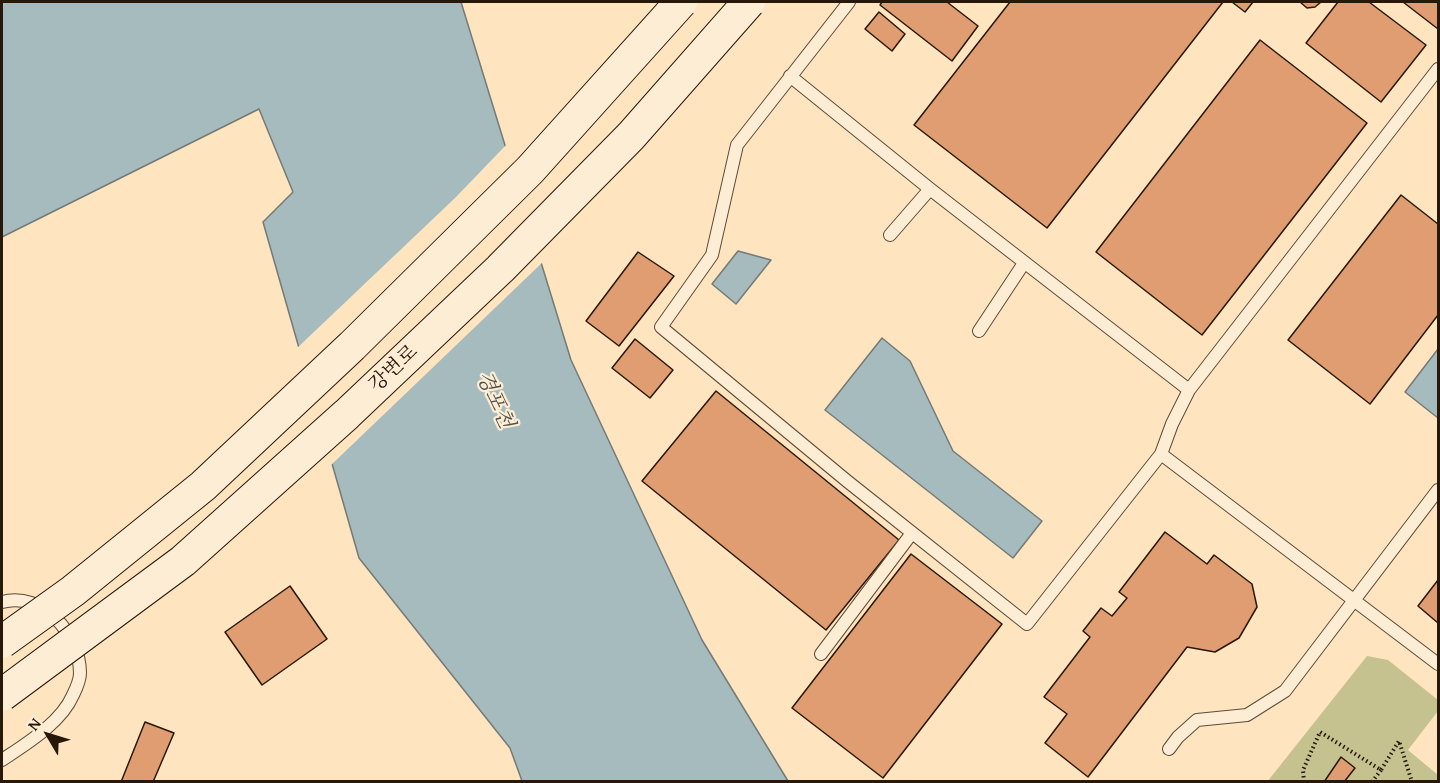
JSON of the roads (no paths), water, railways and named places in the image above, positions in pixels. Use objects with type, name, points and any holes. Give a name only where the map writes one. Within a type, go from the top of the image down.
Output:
[{"type":"street","points":[[2,642],[73,591],[203,486],[352,346],[530,170],[681,2]]},
{"type":"street","name":"강변로","points":[[2,695],[183,561],[347,414],[500,269],[631,136],[749,2]]},
{"type":"lane","points":[[849,2],[738,145],[712,255],[661,327],[912,533],[1027,624],[1161,454],[1172,424],[1189,390],[1438,69]]},
{"type":"lane","points":[[790,76],[1024,263],[1189,390]]},
{"type":"lane","points":[[890,235],[930,189]]},
{"type":"lane","points":[[979,331],[1024,263]]},
{"type":"lane","points":[[1161,454],[1438,664]]},
{"type":"lane","points":[[1169,749],[1178,737],[1197,720],[1247,715],[1285,691],[1438,490]]},
{"type":"lane","points":[[821,654],[912,533]]},
{"type":"lane","points":[[2,602],[12,599],[39,605],[58,620],[78,659],[80,675],[72,698],[52,722],[2,760]]},
{"type":"water","name":"경포천","points":[[2,2],[461,2],[571,360],[702,640],[788,781],[522,781],[510,748],[359,558],[263,222],[293,192],[259,109],[2,237]]},
{"type":"water","points":[[738,251],[771,260],[736,304],[712,284]]},
{"type":"water","points":[[882,338],[910,361],[953,451],[1042,521],[1013,558],[825,410]]},
{"type":"water","points":[[1438,349],[1438,418],[1405,392]]}]
